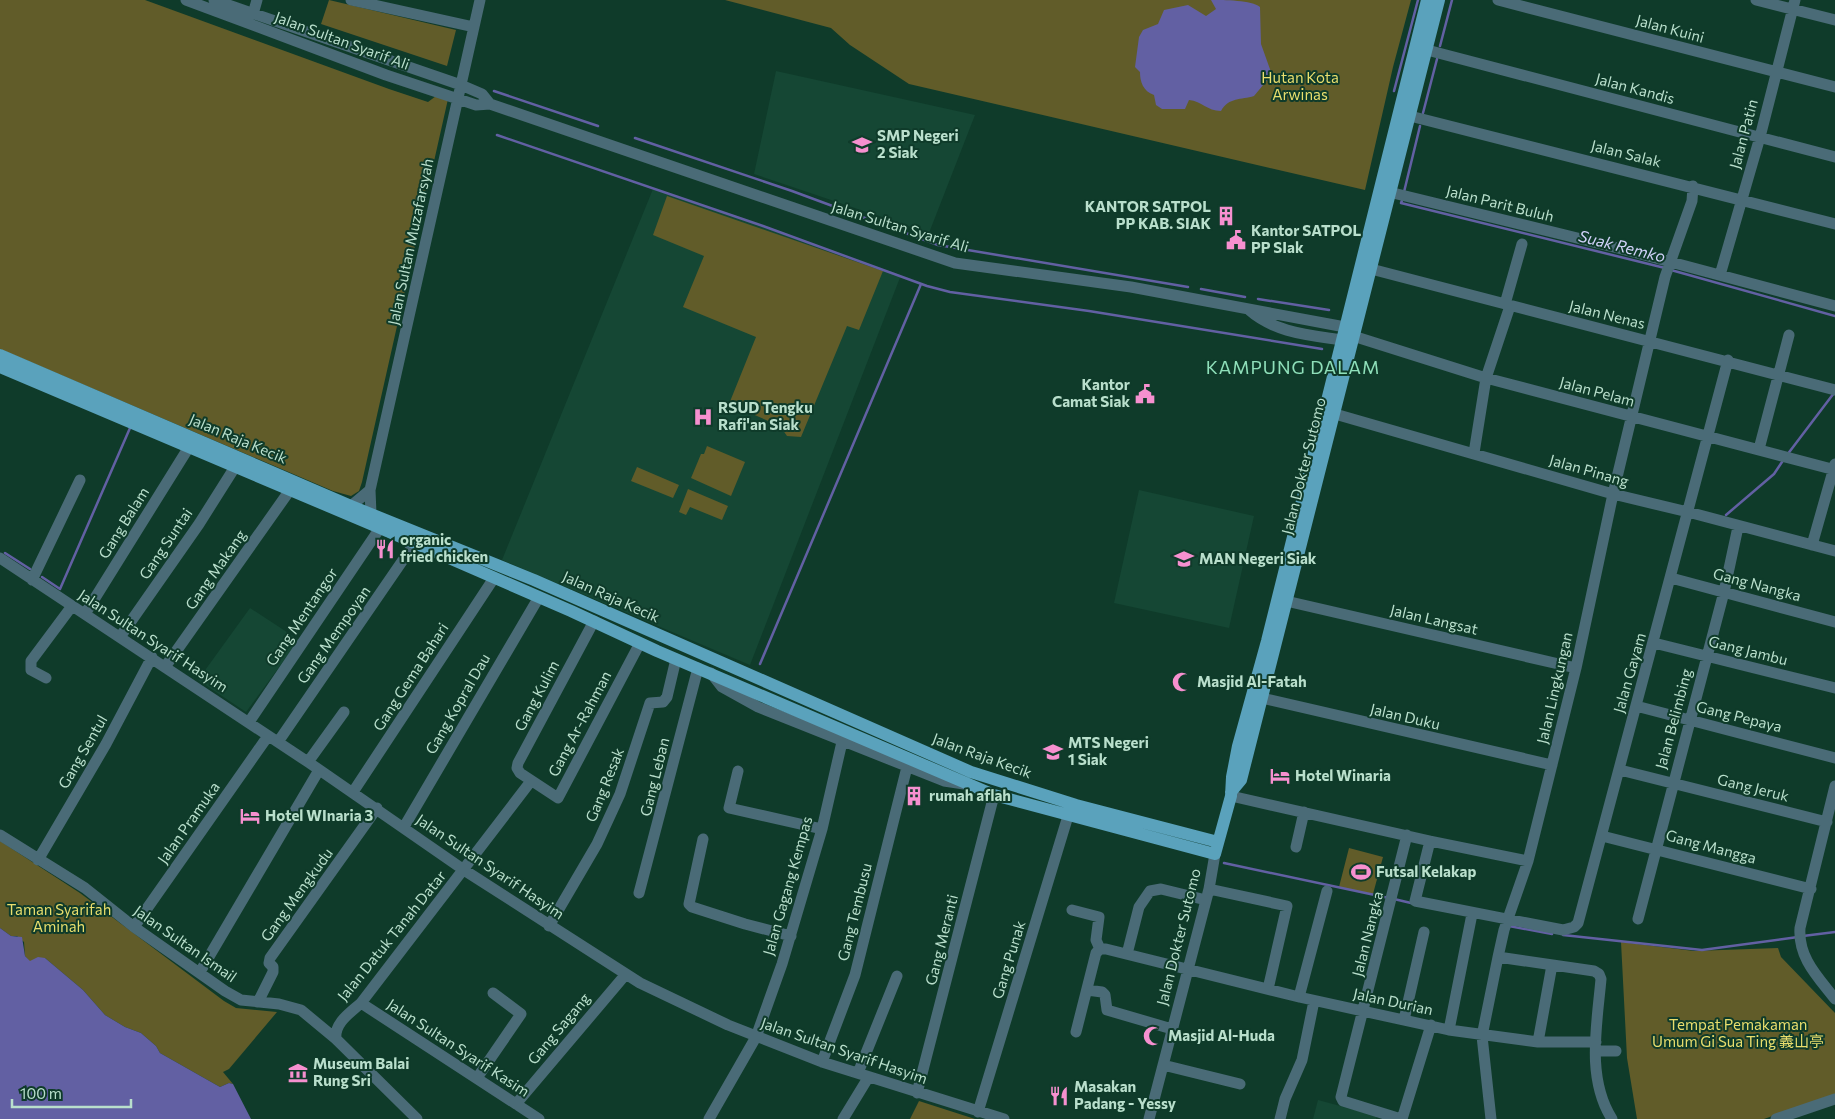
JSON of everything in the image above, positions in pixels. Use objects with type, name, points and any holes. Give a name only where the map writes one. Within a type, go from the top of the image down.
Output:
[{"type":"main road","name":"Jalan Dokter Sutomo","points":[[1216,848],[1231,794],[1241,780],[1256,697],[1346,335],[1412,85],[1427,0]]},
{"type":"main road","name":"Jalan Dokter Sutomo","points":[[1256,697],[1286,601],[1335,414],[1346,335],[1398,194],[1410,116],[1412,85],[1427,50],[1439,0]]},
{"type":"main road","name":"Jalan Raja Kecik","points":[[0,355],[271,476],[351,506],[534,580],[969,778],[994,795],[1068,816],[1122,823]]},
{"type":"main road","name":"Jalan Raja Kecik","points":[[0,367],[235,467],[271,476],[290,490],[594,621],[676,659],[969,778],[1122,823],[1216,848]]},
{"type":"street","name":"Jalan Sultan Syarif Ali","points":[[186,0],[386,75],[476,104],[490,104],[955,263],[1130,287],[1248,308]]},
{"type":"street","name":"Jalan Sultan Syarif Ali","points":[[214,0],[460,85],[482,94],[490,104]]},
{"type":"street","points":[[253,14],[257,0]]},
{"type":"street","name":"Jalan Sultan Muzafarsyah","points":[[371,514],[370,490],[427,243],[457,97],[480,0]]},
{"type":"street","name":"Jalan Kuini","points":[[1498,0],[1835,87]]},
{"type":"street","points":[[1756,0],[1794,5],[1835,20]]},
{"type":"street","points":[[358,1],[474,26]]},
{"type":"street","name":"Jalan Patin","points":[[1720,276],[1760,137],[1775,72],[1794,5]]},
{"type":"street","name":"Jalan Kandis","points":[[1427,50],[1835,157]]},
{"type":"street","name":"Jalan Salak","points":[[1410,116],[1693,186],[1835,224]]},
{"type":"street","points":[[1670,263],[1692,202],[1693,186]]},
{"type":"street","name":"Jalan Parit Buluh","points":[[1398,194],[1835,306]]},
{"type":"street","points":[[1474,453],[1486,378],[1522,244]]},
{"type":"street","name":"Jalan Lingkungan","points":[[1491,1119],[1482,1036],[1498,957],[1506,925],[1528,861],[1552,765],[1576,668],[1613,494],[1665,277],[1670,263]]},
{"type":"street","name":"Jalan Nenas","points":[[1371,270],[1650,342],[1728,360],[1832,389]]},
{"type":"street","name":"Jalan Pelam","points":[[1248,308],[1258,318],[1274,327],[1346,335],[1486,378],[1707,438],[1835,468]]},
{"type":"street","points":[[1760,449],[1789,335]]},
{"type":"street","name":"Jalan Gayam","points":[[1506,925],[1563,930],[1574,927],[1578,923],[1728,360]]},
{"type":"street","name":"Jalan Pinang","points":[[1335,414],[1613,494],[1835,551]]},
{"type":"street","name":"Gang Balam","points":[[84,614],[189,447]]},
{"type":"street","name":"Gang Suntai","points":[[120,637],[199,524],[235,467]]},
{"type":"street","points":[[1812,545],[1835,468]]},
{"type":"street","points":[[32,580],[80,480]]},
{"type":"street","name":"Gang Makang","points":[[166,667],[290,490]]},
{"type":"street","points":[[351,506],[370,490]]},
{"type":"street","name":"Jalan Belimbing","points":[[1638,919],[1724,592],[1738,527]]},
{"type":"street","name":"Gang Mentangor","points":[[249,722],[380,528]]},
{"type":"street","name":"Gang Mempoyan","points":[[273,739],[414,544]]},
{"type":"street","name":"Jalan Sultan Syarif Hasyim","points":[[0,558],[377,808],[464,870],[626,974],[695,1011],[756,1037],[822,1062],[1004,1119]]},
{"type":"street","name":"Gang Gema Bahari","points":[[353,792],[494,578]]},
{"type":"street","name":"Gang Nangka","points":[[1671,578],[1835,622]]},
{"type":"street","name":"Gang Kopral Dau","points":[[404,827],[539,597]]},
{"type":"street","name":"Jalan Langsat","points":[[1286,601],[1576,668]]},
{"type":"street","points":[[46,678],[31,670],[31,661],[72,606]]},
{"type":"street","name":"Gang Kulim","points":[[531,782],[520,773],[517,768],[518,763],[594,621]]},
{"type":"street","name":"Gang Ar-Rahman","points":[[464,870],[531,782],[558,798],[640,643]]},
{"type":"street","name":"Gang Jambu","points":[[1654,643],[1835,688]]},
{"type":"street","name":"Gang Sentul","points":[[38,860],[106,744],[152,657]]},
{"type":"street","name":"Gang Resak","points":[[549,926],[596,844],[620,794],[650,702],[663,702],[667,696],[676,659]]},
{"type":"street","name":"Gang Leban","points":[[640,893],[698,668]]},
{"type":"street","points":[[711,673],[718,684],[728,692],[758,707],[842,742],[950,783],[963,785],[969,778]]},
{"type":"street","name":"Jalan Duku","points":[[1256,697],[1552,765]]},
{"type":"street","name":"Gang Pepaya","points":[[1636,706],[1835,758]]},
{"type":"street","points":[[308,762],[344,712]]},
{"type":"street","name":"Jalan Pramuka","points":[[134,928],[273,739]]},
{"type":"street","name":"Jalan Gagang Kempas","points":[[710,1119],[756,1037],[791,936],[822,829],[842,742]]},
{"type":"street","name":"Gang Tembusu","points":[[822,1062],[854,975],[907,767]]},
{"type":"street","points":[[200,972],[320,770]]},
{"type":"street","name":"Gang Jeruk","points":[[1620,770],[1826,822]]},
{"type":"street","points":[[738,771],[728,808],[822,829]]},
{"type":"street","points":[[1835,786],[1800,928],[1799,941],[1805,960],[1835,999]]},
{"type":"street","points":[[1231,794],[1430,841],[1528,861]]},
{"type":"street","name":"Gang Meranti","points":[[917,1093],[994,795]]},
{"type":"street","name":"Gang Mengkudu","points":[[258,1002],[274,972],[270,958],[377,808]]},
{"type":"street","points":[[1296,846],[1304,812]]},
{"type":"street","name":"Gang Punak","points":[[978,1112],[1068,816]]},
{"type":"street","name":"Jalan Sultan Ismail","points":[[0,835],[85,888],[134,928],[225,991],[241,1000],[292,1006],[301,1010],[336,1039],[417,1119]]},
{"type":"street","name":"Jalan Nangka","points":[[1401,1119],[1341,1100],[1407,835]]},
{"type":"street","name":"Gang Mangga","points":[[1602,836],[1656,848],[1811,889]]},
{"type":"street","points":[[703,839],[689,900],[692,907],[744,924],[791,936]]},
{"type":"street","points":[[1430,841],[1415,901],[1472,914],[1506,925]]},
{"type":"street","name":"Jalan Dokter Sutomo","points":[[1149,1119],[1208,895],[1216,848]]},
{"type":"street","name":"Jalan Datuk Tanah Datar","points":[[342,1020],[361,1003],[464,870]]},
{"type":"street","points":[[1127,954],[1139,907],[1150,891],[1161,889],[1287,906],[1268,989]]},
{"type":"street","points":[[1299,997],[1327,891]]},
{"type":"street","points":[[1072,910],[1099,918],[1096,940],[1100,949],[1096,953],[1076,1032]]},
{"type":"street","points":[[1449,1030],[1472,914]]},
{"type":"street","points":[[1404,1020],[1424,932]]},
{"type":"street","name":"Jalan Durian","points":[[1100,949],[1127,954],[1314,1001],[1364,1010],[1449,1030],[1482,1036],[1596,1047],[1616,1051]]},
{"type":"street","points":[[1498,957],[1594,971],[1601,976],[1596,1047],[1598,1089],[1601,1101],[1612,1119]]},
{"type":"street","points":[[1538,1042],[1552,965]]},
{"type":"street","name":"Gang Sagang","points":[[516,1104],[626,974]]},
{"type":"street","points":[[843,1119],[863,1075],[897,976]]},
{"type":"street","points":[[1087,990],[1102,992],[1105,995],[1104,1006],[1107,1010],[1172,1030]]},
{"type":"street","points":[[477,1078],[521,1014],[493,993]]},
{"type":"street","points":[[1280,1119],[1285,1099],[1302,1060],[1314,1001]]},
{"type":"street","name":"Jalan Sultan Syarif Kasim","points":[[361,1003],[539,1119]]},
{"type":"street","points":[[316,1022],[342,1020]]},
{"type":"street","points":[[336,1039],[336,1032],[342,1020]]},
{"type":"street","points":[[1401,1119],[1431,1025]]},
{"type":"street","points":[[1163,1065],[1240,1084]]},
{"type":"street","points":[[1782,1118],[1835,1099]]},
{"type":"shaded area","points":[[1211,0],[1244,2],[1260,7],[1261,44],[1271,72],[1269,78],[1254,96],[1232,101],[1224,106],[1221,111],[1216,111],[1198,102],[1189,100],[1185,109],[1162,109],[1156,105],[1154,95],[1143,86],[1140,72],[1135,67],[1139,37],[1143,30],[1158,24],[1164,10],[1188,5],[1206,16],[1216,9]]},
{"type":"shaded area","name":"SMP Negeri 2 Siak","points":[[776,71],[975,115],[929,233],[754,174]]},
{"type":"shaded area","name":"RSUD Tengku Rafi'an Siak","points":[[653,189],[901,275],[750,665],[502,560]]},
{"type":"shaded area","name":"MAN Negeri Siak","points":[[1139,490],[1254,516],[1229,628],[1114,603]]},
{"type":"shaded area","points":[[250,608],[299,640],[246,712],[198,680]]},
{"type":"shaded area","points":[[0,928],[11,936],[22,937],[25,956],[30,961],[38,957],[45,958],[83,990],[105,1015],[125,1027],[141,1033],[156,1046],[160,1053],[220,1087],[229,1083],[233,1084],[251,1119],[0,1119]]},
{"type":"shaded area","points":[[1318,1100],[1377,1116],[1376,1119],[1313,1119]]},
{"type":"green space","points":[[0,0],[145,0],[428,102],[436,96],[448,99],[359,491],[351,496],[333,491],[0,349]]},
{"type":"green space","points":[[329,0],[456,30],[447,66],[321,24]]},
{"type":"green space","name":"Hutan Kota Arwinas","points":[[725,0],[1411,0],[1393,67],[1365,190],[909,84],[850,45],[831,28]]},
{"type":"green space","points":[[667,196],[883,271],[859,330],[847,326],[801,437],[787,436],[780,426],[729,404],[756,337],[683,307],[704,256],[653,235]]},
{"type":"green space","points":[[707,446],[745,462],[731,496],[691,478],[701,454],[704,454]]},
{"type":"green space","points":[[637,467],[679,485],[673,498],[631,481]]},
{"type":"green space","points":[[688,489],[728,506],[722,520],[690,507],[686,515],[679,512]]},
{"type":"green space","name":"Taman Syarifah Aminah","points":[[0,841],[80,893],[224,1001],[236,1008],[277,1012],[229,1069],[223,1072],[233,1084],[229,1083],[220,1087],[160,1053],[156,1046],[141,1033],[125,1027],[105,1015],[83,990],[45,958],[30,962],[25,956],[24,942],[17,936],[11,936],[0,928]]},
{"type":"green space","name":"Futsal Kelakap","points":[[1349,848],[1383,857],[1373,894],[1339,887]]},
{"type":"green space","name":"Tempat Pemakaman Umum Gi Sua Ting 義山亭","points":[[1621,942],[1694,951],[1778,948],[1781,957],[1835,1013],[1835,1094],[1764,1119],[1637,1119],[1627,1058]]},
{"type":"green space","points":[[919,1101],[975,1119],[910,1119]]},
{"type":"waterway","points":[[1394,91],[1418,0]]},
{"type":"waterway","points":[[1440,46],[1452,0]]},
{"type":"waterway","points":[[1423,113],[1437,59]]},
{"type":"waterway","points":[[494,91],[598,126]]},
{"type":"waterway","points":[[1404,192],[1420,126]]},
{"type":"waterway","points":[[497,135],[763,226],[927,286],[950,292],[1089,311],[1322,349]]},
{"type":"waterway","points":[[635,138],[792,191],[938,245],[1188,287]]},
{"type":"waterway","name":"Suak Remko","points":[[1403,198],[1401,203],[1665,268]]},
{"type":"waterway","name":"Suak Remko","points":[[1671,270],[1835,316]]},
{"type":"waterway","points":[[760,664],[921,284]]},
{"type":"waterway","points":[[1201,289],[1245,297]]},
{"type":"waterway","points":[[1258,299],[1329,310]]},
{"type":"waterway","points":[[1787,455],[1834,393]]},
{"type":"waterway","points":[[42,577],[60,589],[130,428]]},
{"type":"waterway","points":[[1726,515],[1774,474],[1784,459]]},
{"type":"waterway","points":[[5,553],[30,569]]},
{"type":"waterway","points":[[1224,863],[1389,898]]},
{"type":"waterway","points":[[1394,899],[1411,903]]},
{"type":"waterway","points":[[1509,926],[1552,934]]},
{"type":"waterway","points":[[1803,936],[1835,932]]},
{"type":"waterway","points":[[1563,935],[1702,950],[1798,937]]},
{"type":"place","name":"SMP Negeri 2 Siak","points":[[862,145]]},
{"type":"place","name":"KANTOR SATPOL PP KAB. SIAK","points":[[1226,216]]},
{"type":"place","name":"Kantor SATPOL PP SIak","points":[[1236,240]]},
{"type":"place","name":"Kantor Camat Siak","points":[[1145,394]]},
{"type":"place","name":"RSUD Tengku Rafi'an Siak","points":[[703,417]]},
{"type":"place","name":"organic fried chicken","points":[[385,549]]},
{"type":"place","name":"MAN Negeri Siak","points":[[1184,559]]},
{"type":"place","name":"Masjid Al-Fatah","points":[[1182,682]]},
{"type":"place","name":"MTS Negeri 1 Siak","points":[[1053,752]]},
{"type":"place","name":"Hotel Winaria","points":[[1280,776]]},
{"type":"place","name":"rumah aflah","points":[[914,796]]},
{"type":"place","name":"Hotel WInaria 3","points":[[250,816]]},
{"type":"place","name":"Futsal Kelakap","points":[[1361,872]]},
{"type":"place","name":"Masjid Al-Huda","points":[[1153,1036]]},
{"type":"place","name":"Museum Balai Rung Sri","points":[[298,1073]]},
{"type":"place","name":"Masakan Padang - Yessy","points":[[1059,1096]]},
{"type":"district","name":"KAMPUNG DALAM","points":[[1293,368]]}]
